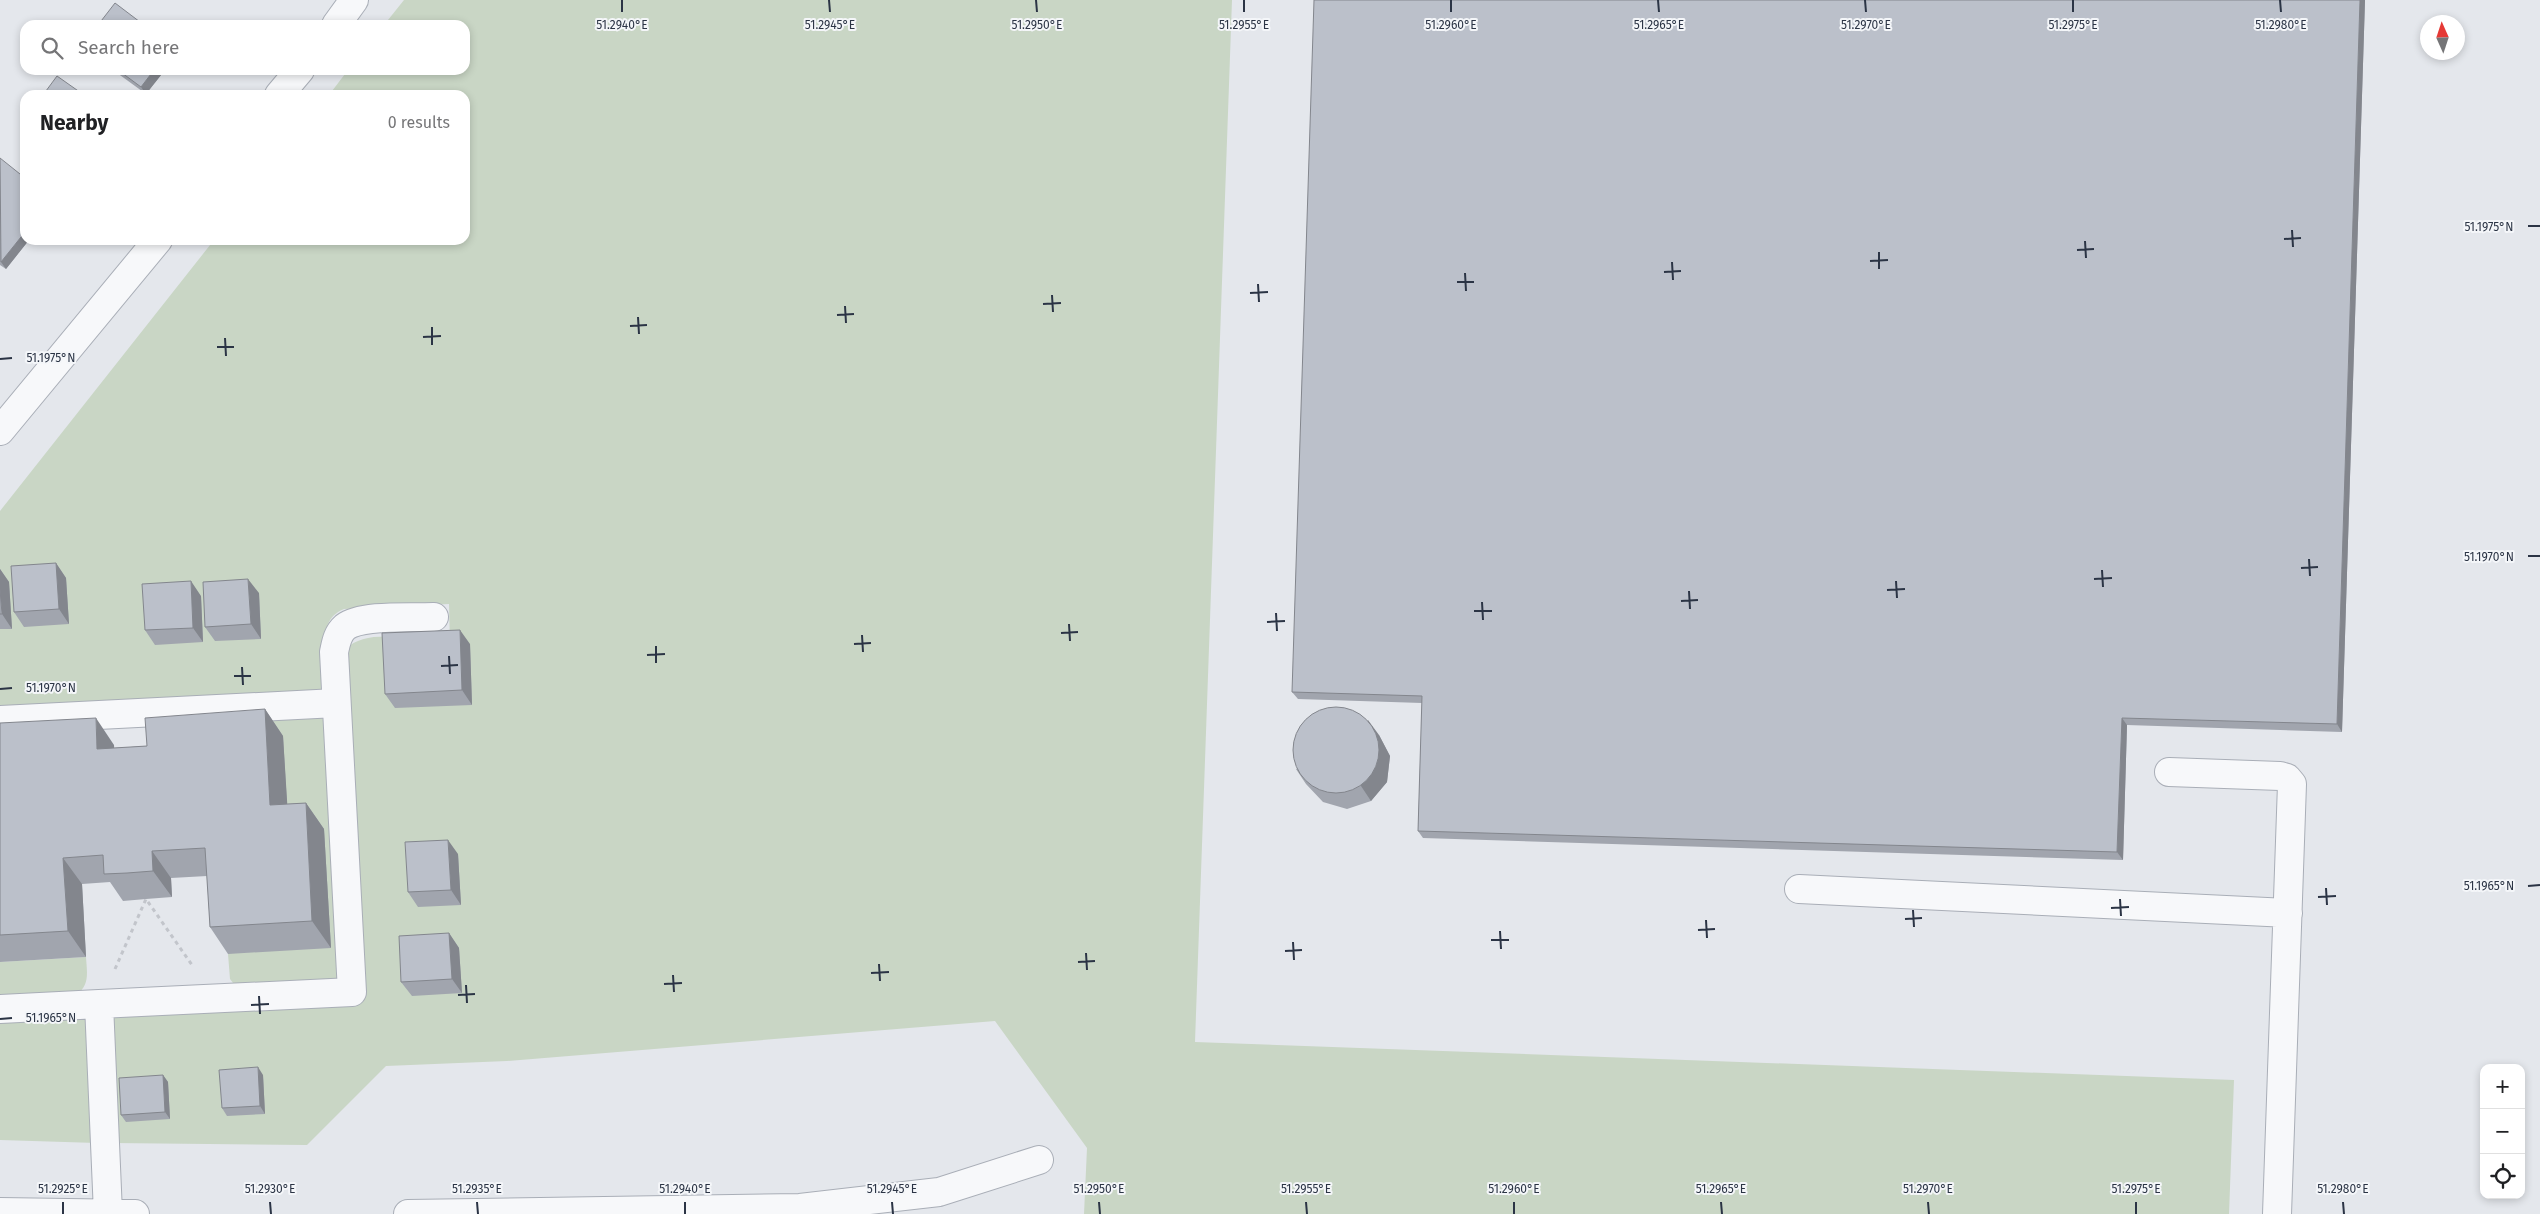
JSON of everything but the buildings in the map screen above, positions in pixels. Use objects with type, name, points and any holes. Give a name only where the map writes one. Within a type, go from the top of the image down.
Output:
[{"type":"street","points":[[340,20],[354,0]]},
{"type":"street","points":[[283,90],[296,75]]},
{"type":"street","points":[[0,431],[154,245]]},
{"type":"street","points":[[0,1009],[352,992],[334,652],[338,636],[345,627],[374,619],[434,617]]},
{"type":"street","points":[[0,720],[336,703]]},
{"type":"street","points":[[2169,772],[2280,776],[2287,778],[2292,784],[2277,1214]]},
{"type":"street","points":[[1799,889],[2288,913]]},
{"type":"street","points":[[99,1004],[108,1214]]},
{"type":"street","points":[[408,1214],[800,1208],[939,1192],[1039,1160]]},
{"type":"street","points":[[0,1212],[135,1214]]},
{"type":"path","points":[[99,1004],[146,899],[216,999]]},
{"type":"green space","points":[[404,0],[1232,0],[1195,1042],[2234,1080],[2229,1214],[1084,1214],[1087,1148],[995,1021],[507,1061],[386,1066],[307,1145],[112,1143],[107,1025],[115,1015],[360,998],[346,649],[355,642],[367,638],[381,637],[411,638],[450,645],[449,604],[344,609],[335,615],[325,633],[324,657],[327,691],[0,708],[0,511],[210,245],[470,245],[470,90],[333,90],[344,75],[470,75],[470,20],[388,20]]},
{"type":"green space","points":[[321,717],[325,722],[338,980],[237,988],[230,979],[228,954],[324,829],[289,832],[163,745],[173,722]]},
{"type":"green space","points":[[86,957],[86,983],[76,995],[0,1001],[0,962]]},
{"type":"green space","points":[[83,1016],[88,1021],[97,1143],[0,1140],[0,1019]]}]
